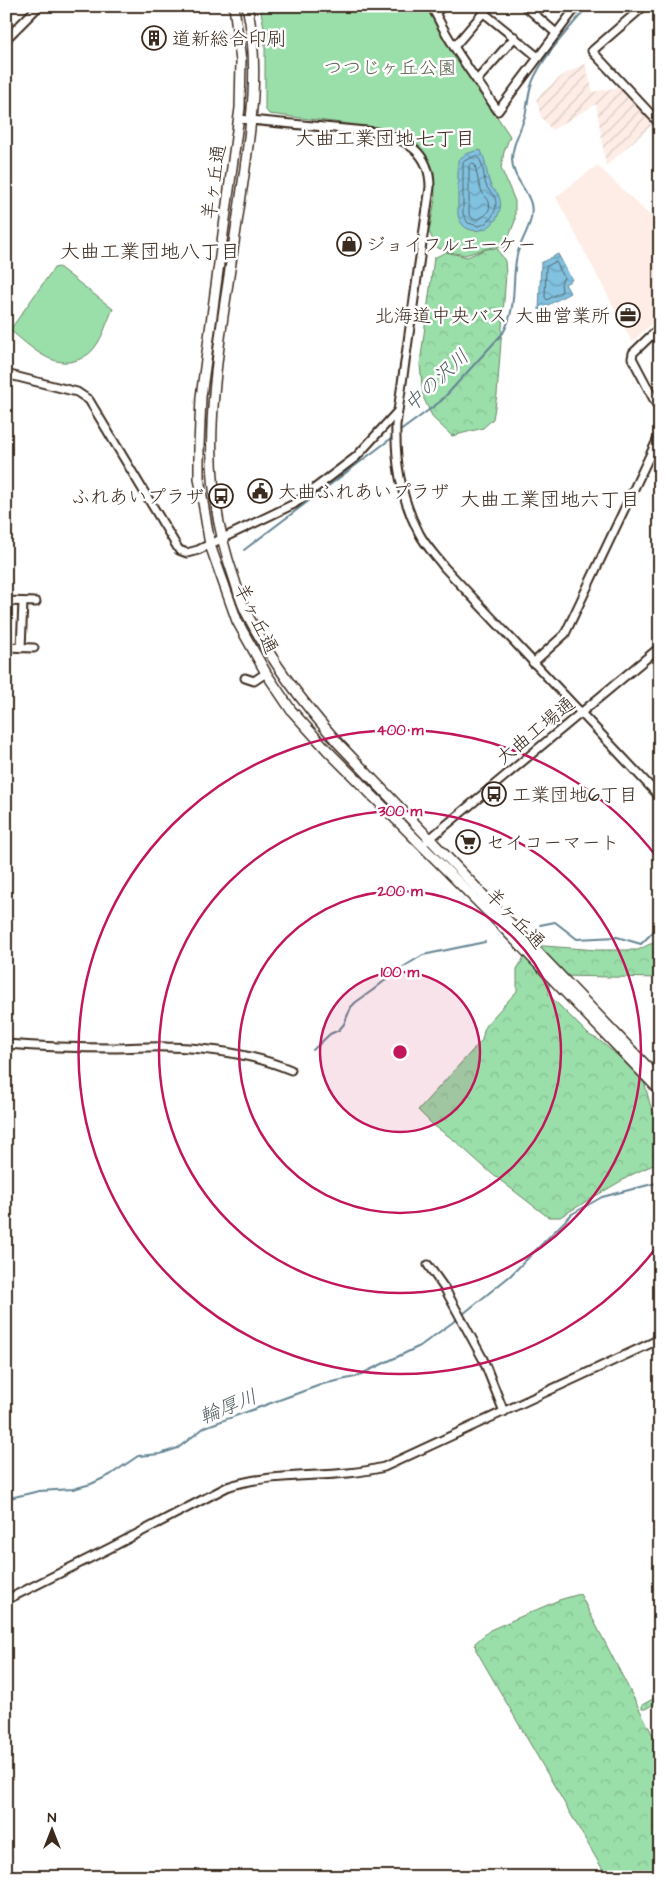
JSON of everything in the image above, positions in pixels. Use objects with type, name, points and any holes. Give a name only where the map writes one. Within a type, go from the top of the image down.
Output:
[{"type":"main road","name":"羊ヶ丘通","points":[[234,6],[241,61],[239,119],[201,397],[198,446],[202,497],[210,545],[237,621],[266,673],[291,710],[660,1091]]},
{"type":"main road","name":"羊ヶ丘通","points":[[247,6],[253,56],[254,90],[210,429],[214,502],[222,540],[246,613],[288,682],[304,704],[339,744],[660,1080]]},
{"type":"street","points":[[6,39],[39,6]]},
{"type":"street","points":[[444,6],[434,10],[438,20],[454,47],[498,111],[575,7]]},
{"type":"street","points":[[454,47],[489,6]]},
{"type":"street","points":[[525,6],[556,33]]},
{"type":"street","points":[[644,6],[592,51],[660,124]]},
{"type":"street","points":[[484,13],[538,57]]},
{"type":"street","points":[[477,80],[515,37]]},
{"type":"street","points":[[239,119],[391,135],[407,142],[422,157],[430,175],[430,187],[396,425],[396,462],[407,508],[420,535],[444,567],[660,796]]},
{"type":"street","points":[[660,327],[633,352],[632,358],[660,411]]},
{"type":"street","points":[[6,374],[77,392],[89,400],[179,550],[187,553],[222,540],[294,504],[356,458],[397,412]]},
{"type":"street","points":[[533,663],[565,634],[660,434]]},
{"type":"street","points":[[6,601],[36,602]]},
{"type":"street","points":[[21,648],[23,602]]},
{"type":"street","points":[[6,647],[34,648]]},
{"type":"street","name":"大曲工場通","points":[[421,846],[660,648]]},
{"type":"street","points":[[245,678],[254,681],[266,673]]},
{"type":"street","points":[[6,1044],[192,1049],[253,1058],[274,1063],[291,1070]]},
{"type":"street","points":[[428,1265],[445,1289],[483,1359],[504,1412]]},
{"type":"street","points":[[6,1600],[227,1487],[246,1481],[350,1472],[384,1467],[660,1339]]},
{"type":"shaded area","points":[[585,63],[593,92],[619,87],[653,124],[606,166],[596,104],[552,130],[541,117],[536,98],[563,75]]},
{"type":"shaded area","points":[[597,165],[660,225],[660,316],[632,342],[556,197]]},
{"type":"green space","name":"つつじヶ丘公園","points":[[260,6],[427,6],[436,26],[510,136],[501,168],[515,201],[515,221],[505,247],[492,247],[465,255],[438,248],[429,232],[435,200],[434,171],[427,157],[415,143],[398,130],[269,114],[265,109],[265,34]]},
{"type":"green space","points":[[497,248],[505,261],[506,274],[497,395],[493,419],[483,428],[452,436],[433,418],[423,397],[420,364],[434,258],[446,252],[467,257],[486,249]]},
{"type":"green space","points":[[59,267],[113,309],[100,339],[93,349],[82,358],[70,362],[60,362],[42,355],[10,330],[54,268]]},
{"type":"green space","points":[[660,943],[660,978],[561,976],[549,983],[549,995],[589,1035],[599,1040],[643,1077],[650,1104],[660,1125],[660,1162],[633,1174],[560,1217],[548,1217],[492,1174],[454,1140],[433,1125],[418,1110],[482,1040],[485,1026],[517,991],[517,969],[531,945],[597,950],[638,950],[650,944]]},
{"type":"green space","points":[[580,1594],[660,1749],[660,1877],[607,1877],[476,1650],[475,1643],[490,1630],[559,1600]]},
{"type":"green space","points":[[660,1695],[660,1701],[642,1709],[642,1705]]},
{"type":"water","points":[[478,150],[483,155],[490,184],[498,194],[500,210],[491,225],[485,229],[472,230],[466,228],[461,223],[458,215],[458,160],[466,154]]},
{"type":"water","points":[[558,254],[572,280],[565,284],[570,293],[539,310],[541,263]]},
{"type":"waterway","name":"中の沢川","points":[[399,432],[441,401],[503,333],[508,323],[511,313],[517,255],[532,211],[529,198],[514,172],[513,148],[525,116],[536,73],[557,43],[588,6]]},
{"type":"waterway","name":"中の沢川","points":[[244,550],[393,437]]},
{"type":"waterway","points":[[540,925],[555,922],[577,939],[617,937],[641,944],[660,925]]},
{"type":"waterway","points":[[313,1050],[330,1034],[339,1030],[344,1024],[351,1007],[356,1002],[398,970],[423,955],[485,942]]},
{"type":"waterway","name":"輪厚川","points":[[463,1314],[510,1276],[572,1214],[602,1197],[660,1182]]},
{"type":"waterway","name":"輪厚川","points":[[6,1499],[39,1491],[73,1489],[91,1484],[110,1475],[138,1456],[160,1454],[178,1448],[205,1427],[323,1384],[355,1377],[420,1346],[456,1320]]},
{"type":"place","name":"道新総合印刷","points":[[154,38]]},
{"type":"place","name":"ジョイフルエーケー","points":[[349,244]]},
{"type":"place","name":"北海道中央バス 大曲営業所","points":[[628,315]]},
{"type":"place","name":"大曲ふれあいプラザ","points":[[260,491]]},
{"type":"place","name":"ふれあいプラザ","points":[[221,496]]},
{"type":"place","name":"工業団地6丁目","points":[[494,794]]},
{"type":"place","name":"セイコーマート","points":[[468,842]]},
{"type":"district","name":"大曲工業団地七丁目","points":[[385,138]]},
{"type":"district","name":"大曲工業団地八丁目","points":[[150,251]]},
{"type":"district","name":"大曲工業団地六丁目","points":[[550,499]]}]
